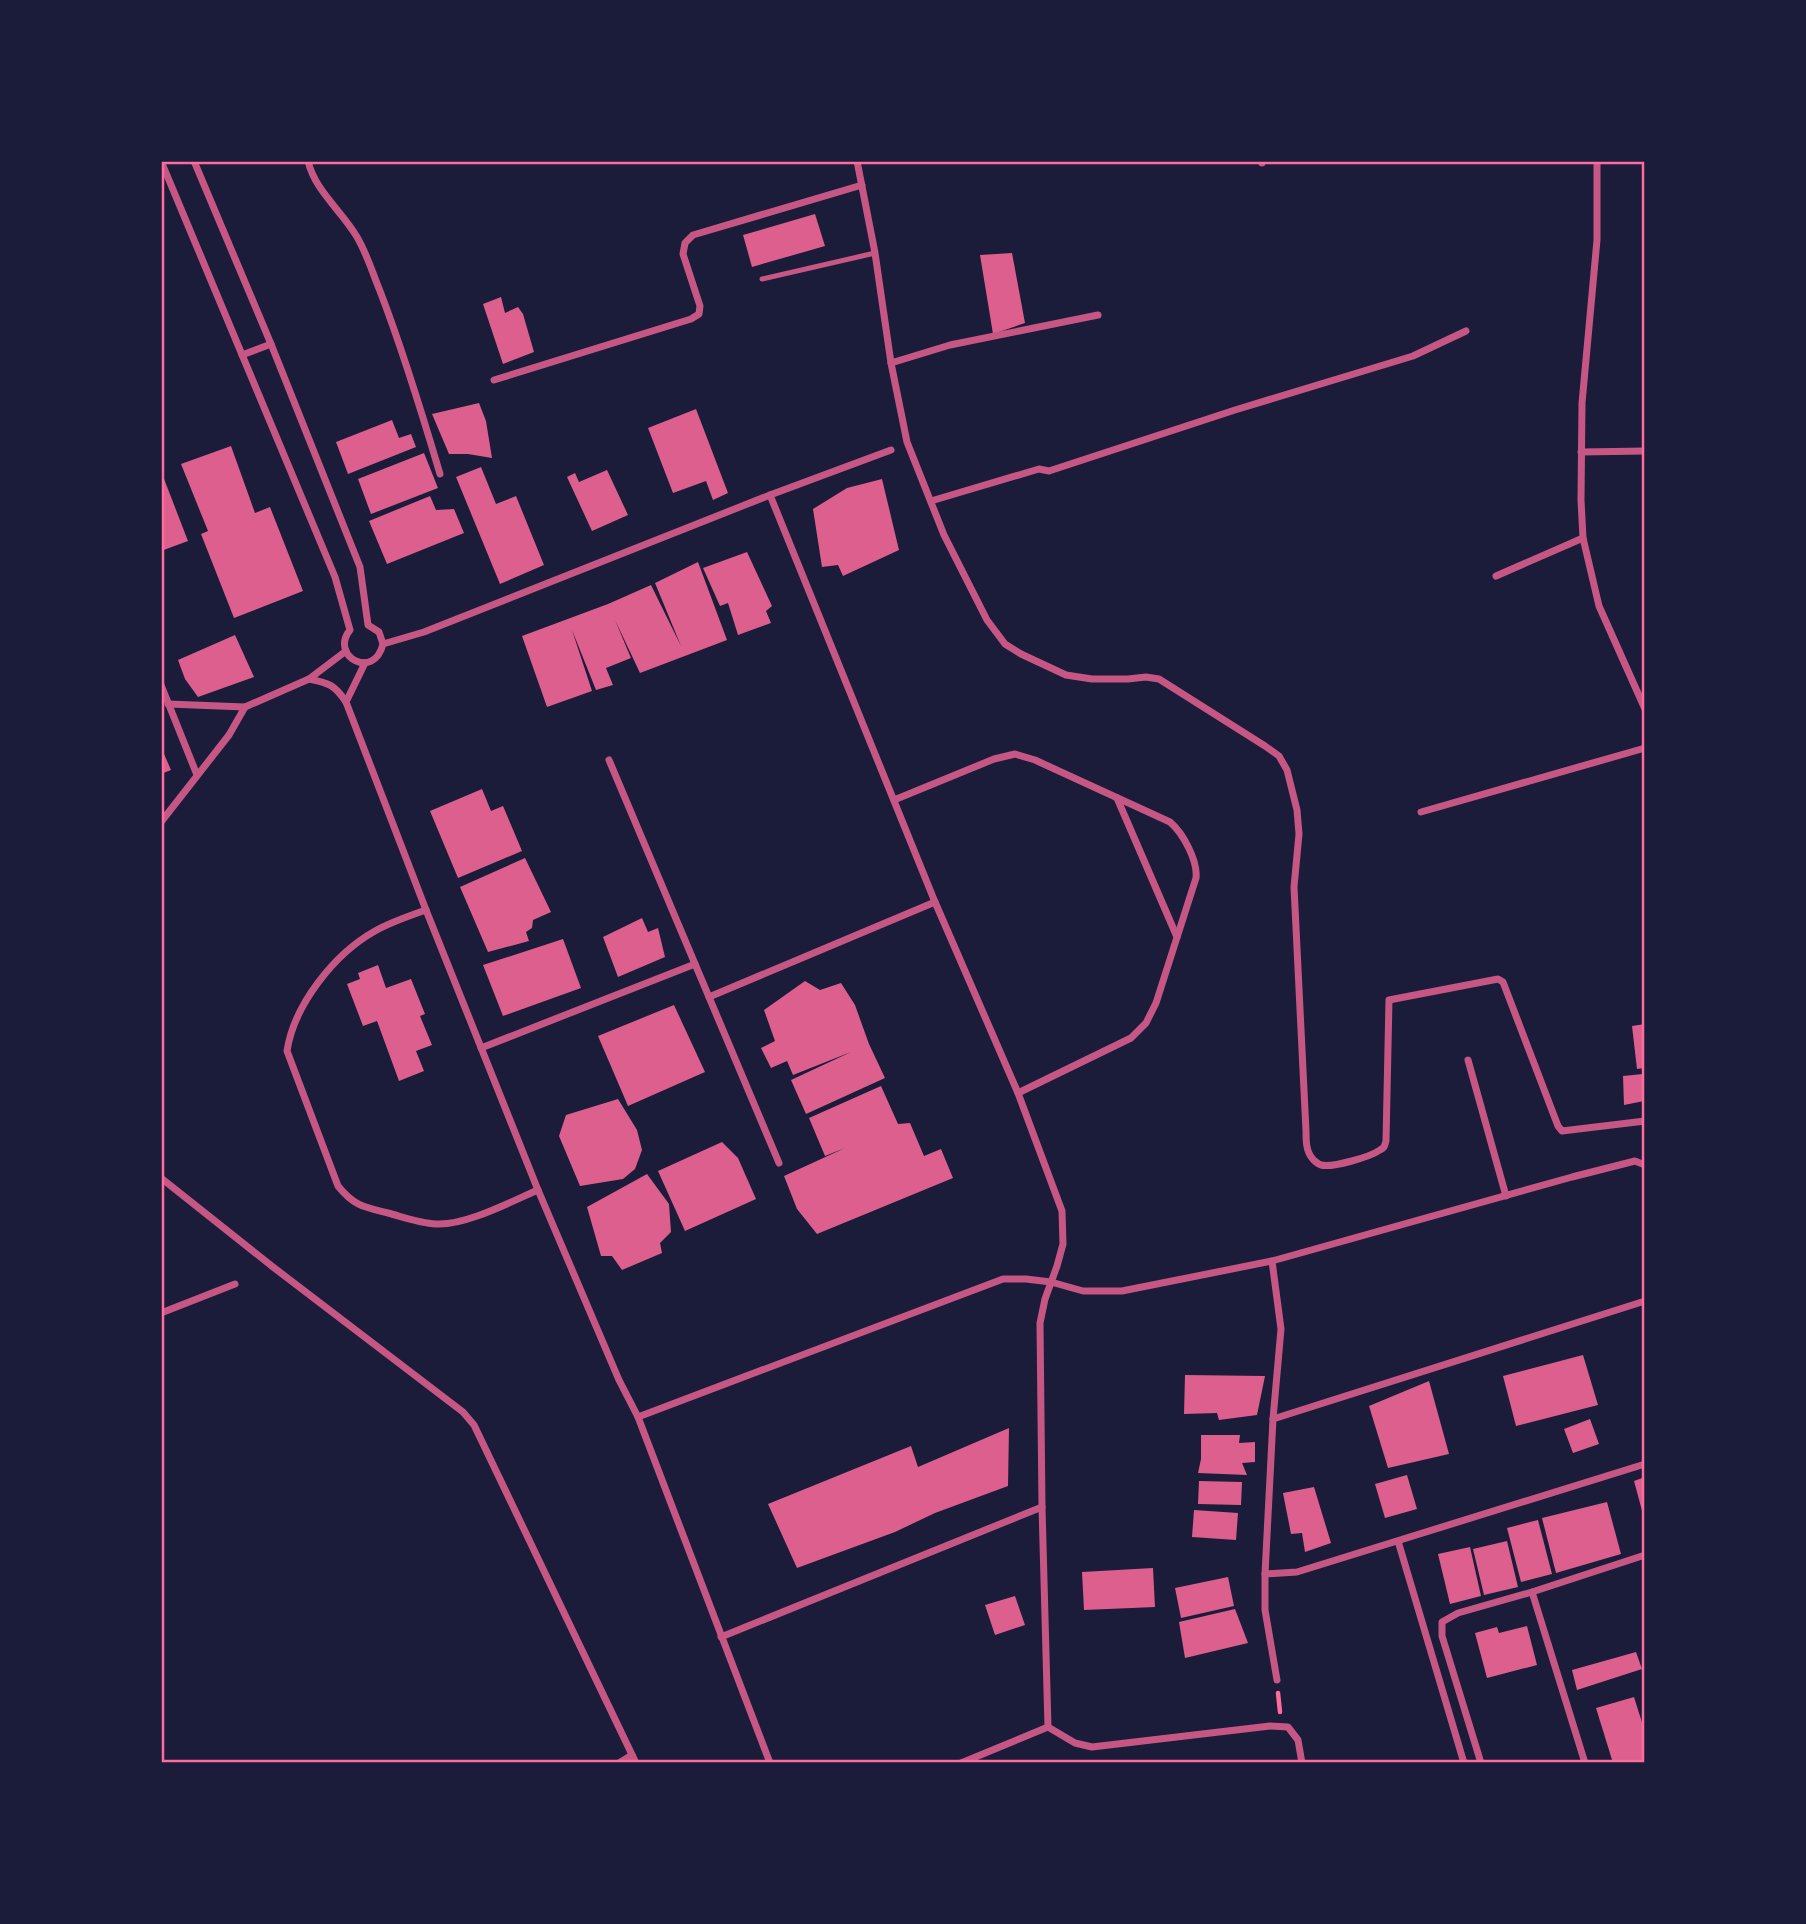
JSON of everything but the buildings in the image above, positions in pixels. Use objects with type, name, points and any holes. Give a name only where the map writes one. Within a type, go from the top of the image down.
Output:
[{"type":"street","points":[[161,161],[335,577],[350,630],[345,640],[346,651],[354,661],[365,663],[378,657],[383,645],[379,632],[368,625],[360,567],[194,161]]},
{"type":"street","points":[[309,161],[310,170],[321,189],[357,237],[371,270],[389,315],[440,474]]},
{"type":"street","points":[[857,161],[907,442],[944,535],[987,620],[1006,644],[1066,675],[1092,679],[1146,677],[1159,680],[1265,746],[1279,757],[1287,770],[1297,810],[1299,834],[1294,887],[1307,1151],[1312,1159],[1320,1164],[1330,1165],[1360,1158],[1384,1147],[1389,1000],[1498,979],[1503,982],[1562,1131],[1645,1121]]},
{"type":"street","points":[[1597,161],[1597,240],[1582,403],[1583,538],[1599,606],[1645,709]]},
{"type":"street","points":[[494,380],[691,319],[699,314],[700,306],[683,254],[685,243],[694,235],[862,185]]},
{"type":"street","points":[[891,363],[950,345],[1098,315]]},
{"type":"street","points":[[931,501],[1039,469],[1049,471],[1413,356],[1466,331]]},
{"type":"street","points":[[242,355],[271,344]]},
{"type":"street","points":[[383,645],[424,632],[891,450]]},
{"type":"street","points":[[1581,452],[1645,451]]},
{"type":"street","points":[[770,495],[935,902],[1018,1093],[1062,1211],[1063,1244],[1040,1323],[1048,1727]]},
{"type":"street","points":[[1496,576],[1583,538]]},
{"type":"street","points":[[168,704],[245,706],[309,679],[346,651]]},
{"type":"street","points":[[346,702],[365,663]]},
{"type":"street","points":[[309,679],[338,689],[346,702],[538,1190],[619,1380],[638,1417],[770,1763]]},
{"type":"street","points":[[161,685],[197,775]]},
{"type":"street","points":[[161,822],[229,734],[245,706]]},
{"type":"street","points":[[1421,812],[1645,748]]},
{"type":"street","points":[[894,800],[994,758],[1015,754],[1035,760],[1170,822],[1179,830],[1197,869],[1156,1003],[1146,1023],[1131,1038],[1018,1093]]},
{"type":"street","points":[[609,760],[779,1163]]},
{"type":"street","points":[[1117,798],[1177,938]]},
{"type":"street","points":[[709,997],[935,902]]},
{"type":"street","points":[[426,910],[374,932],[336,961],[309,997],[290,1032],[287,1051],[338,1186],[350,1200],[366,1208],[433,1224],[450,1224],[467,1219],[538,1190]]},
{"type":"street","points":[[481,1048],[695,964]]},
{"type":"street","points":[[1468,1060],[1506,1196]]},
{"type":"street","points":[[638,1417],[1003,1279],[1051,1282],[1083,1292],[1122,1291],[1272,1261],[1635,1161],[1645,1165]]},
{"type":"street","points":[[161,1178],[463,1412],[474,1425],[634,1759],[619,1763]]},
{"type":"street","points":[[1272,1261],[1281,1329],[1273,1419],[1265,1610],[1277,1680]]},
{"type":"street","points":[[161,1313],[235,1284]]},
{"type":"street","points":[[1273,1419],[1645,1301]]},
{"type":"street","points":[[1265,1574],[1297,1572],[1645,1464]]},
{"type":"street","points":[[721,1637],[1042,1507]]},
{"type":"street","points":[[1398,1541],[1464,1763]]},
{"type":"street","points":[[1481,1763],[1442,1636],[1442,1622],[1458,1613],[1645,1555]]},
{"type":"street","points":[[1532,1592],[1585,1763]]},
{"type":"street","points":[[1048,1727],[1075,1742],[1092,1747],[1270,1726],[1288,1727],[1298,1740],[1302,1763]]},
{"type":"street","points":[[961,1763],[1048,1727]]},
{"type":"lane","points":[[761,279],[875,253]]},
{"type":"path","points":[[1277,1680],[1281,1727]]}]
